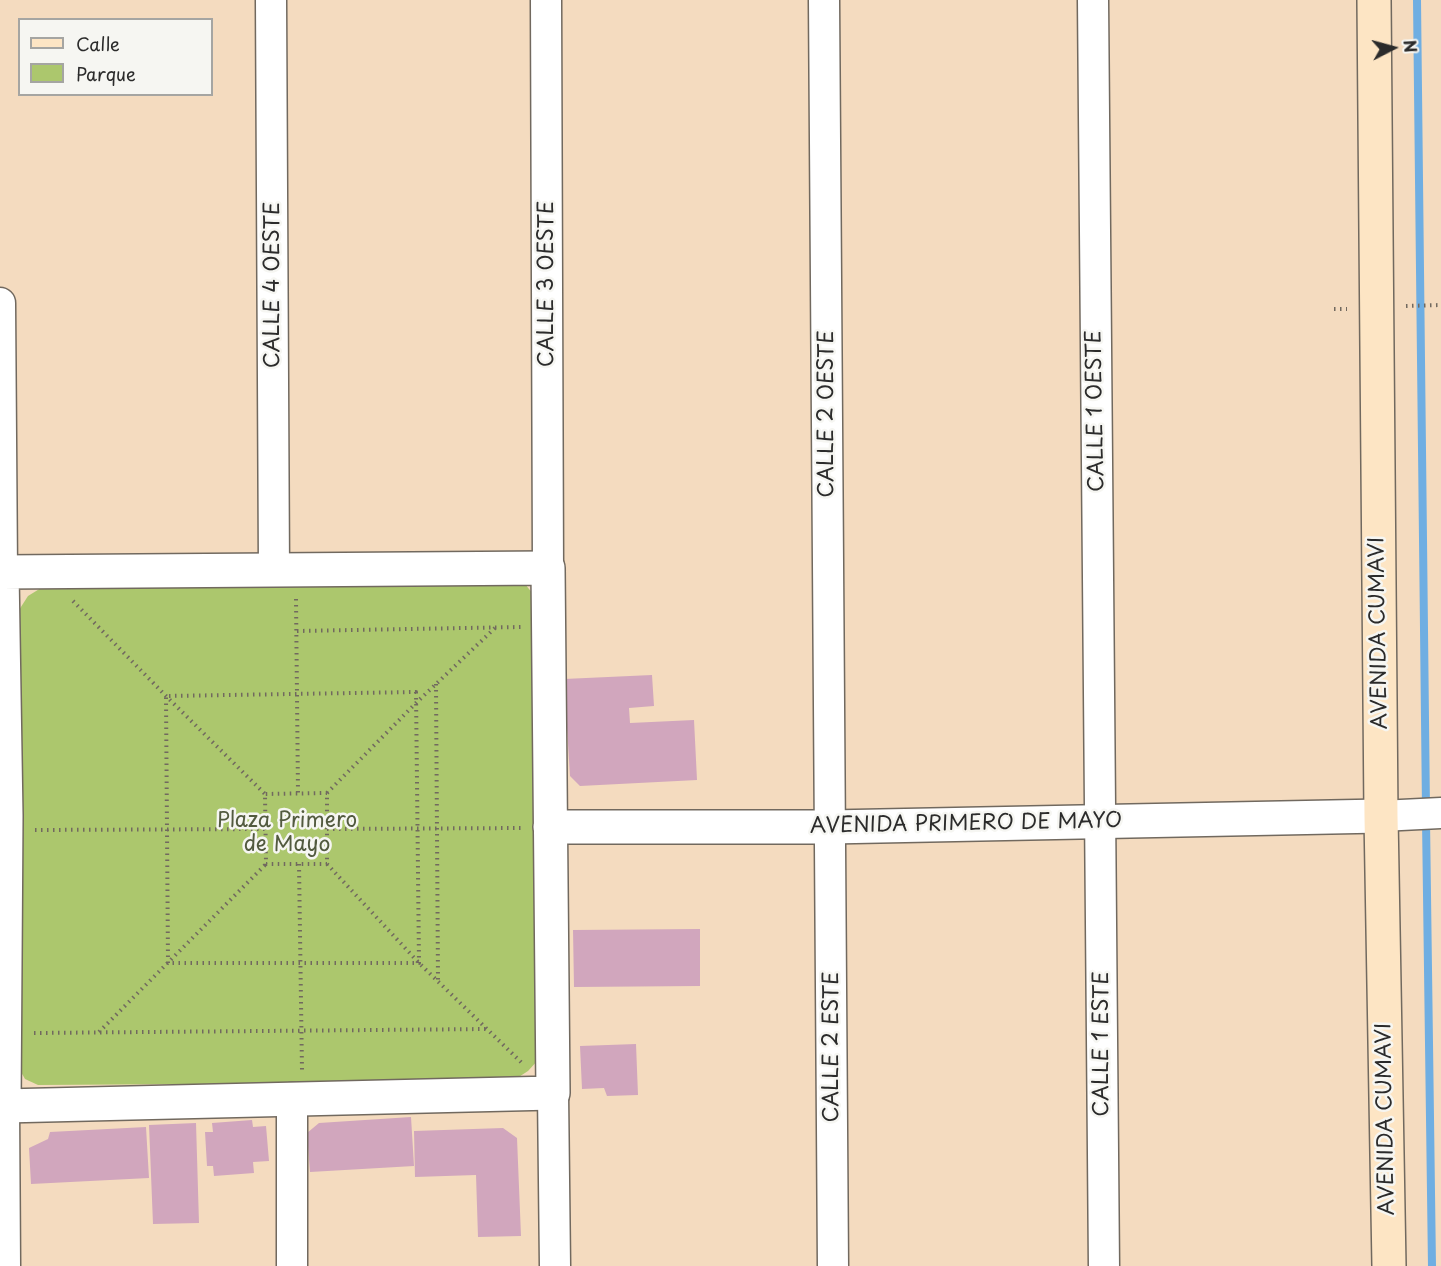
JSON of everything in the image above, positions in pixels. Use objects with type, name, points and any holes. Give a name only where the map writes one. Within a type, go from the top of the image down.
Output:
[{"type":"main road","name":"AVENIDA CUMAVI","points":[[1374,0],[1387,816],[1389,1266]]},
{"type":"street","name":"CALLE 4 OESTE","points":[[271,0],[274,569]]},
{"type":"street","name":"CALLE 3 OESTE","points":[[546,0],[548,568]]},
{"type":"street","name":"CALLE 2 OESTE","points":[[824,0],[830,827]]},
{"type":"street","name":"CALLE 1 OESTE","points":[[1092,0],[1101,822]]},
{"type":"street","points":[[0,303],[5,1266]]},
{"type":"street","points":[[2,572],[548,568],[555,1266]]},
{"type":"street","points":[[1387,816],[1438,813]]},
{"type":"street","name":"AVENIDA PRIMERO DE MAYO","points":[[550,827],[830,827],[1387,816]]},
{"type":"street","name":"CALLE 1 ESTE","points":[[1101,822],[1104,1266]]},
{"type":"street","name":"CALLE 2 ESTE","points":[[830,827],[833,1266]]},
{"type":"street","points":[[4,1106],[297,1085],[553,1093]]},
{"type":"street","points":[[292,1266],[297,1085]]},
{"type":"path","points":[[1405,306],[1441,304]]},
{"type":"path","points":[[296,595],[298,793]]},
{"type":"path","points":[[83,599],[72,599],[266,794],[266,864],[99,1032]]},
{"type":"path","points":[[297,631],[525,627],[525,619]]},
{"type":"path","points":[[495,628],[416,703],[327,793],[327,864],[419,963],[520,1062]]},
{"type":"path","points":[[436,684],[438,981]]},
{"type":"path","points":[[166,696],[416,692],[419,963]]},
{"type":"path","points":[[166,696],[168,963]]},
{"type":"path","points":[[266,794],[327,793]]},
{"type":"path","points":[[4,821],[31,830],[266,829]]},
{"type":"path","points":[[327,829],[550,827]]},
{"type":"path","points":[[266,864],[327,864]]},
{"type":"path","points":[[297,1085],[301,1030],[299,864]]},
{"type":"path","points":[[168,963],[419,963]]},
{"type":"path","points":[[30,1033],[487,1029]]},
{"type":"path","points":[[514,1066],[527,1055]]},
{"type":"green space","name":"Plaza Primero de Mayo","points":[[525,584],[537,599],[539,1059],[528,1071],[511,1082],[38,1085],[25,1079],[17,1065],[19,610],[28,596],[41,588]]},
{"type":"building","points":[[652,675],[654,706],[629,708],[630,723],[694,720],[697,780],[580,786],[570,776],[564,679]]},
{"type":"building","points":[[700,929],[700,986],[574,987],[573,930]]},
{"type":"building","points":[[636,1044],[638,1095],[607,1096],[604,1088],[582,1089],[580,1046]]},
{"type":"building","points":[[411,1117],[414,1166],[310,1172],[307,1133],[319,1123]]},
{"type":"building","points":[[252,1120],[253,1127],[266,1126],[269,1161],[253,1162],[254,1173],[214,1176],[213,1166],[207,1166],[205,1132],[213,1132],[212,1123]]},
{"type":"building","points":[[196,1123],[199,1223],[153,1224],[149,1125]]},
{"type":"building","points":[[146,1127],[149,1178],[31,1184],[29,1148],[48,1139],[50,1132]]},
{"type":"building","points":[[503,1128],[517,1138],[521,1236],[478,1237],[476,1175],[415,1177],[414,1131]]},
{"type":"waterway","points":[[1417,0],[1426,808]]},
{"type":"waterway","points":[[1426,820],[1432,1266]]}]
